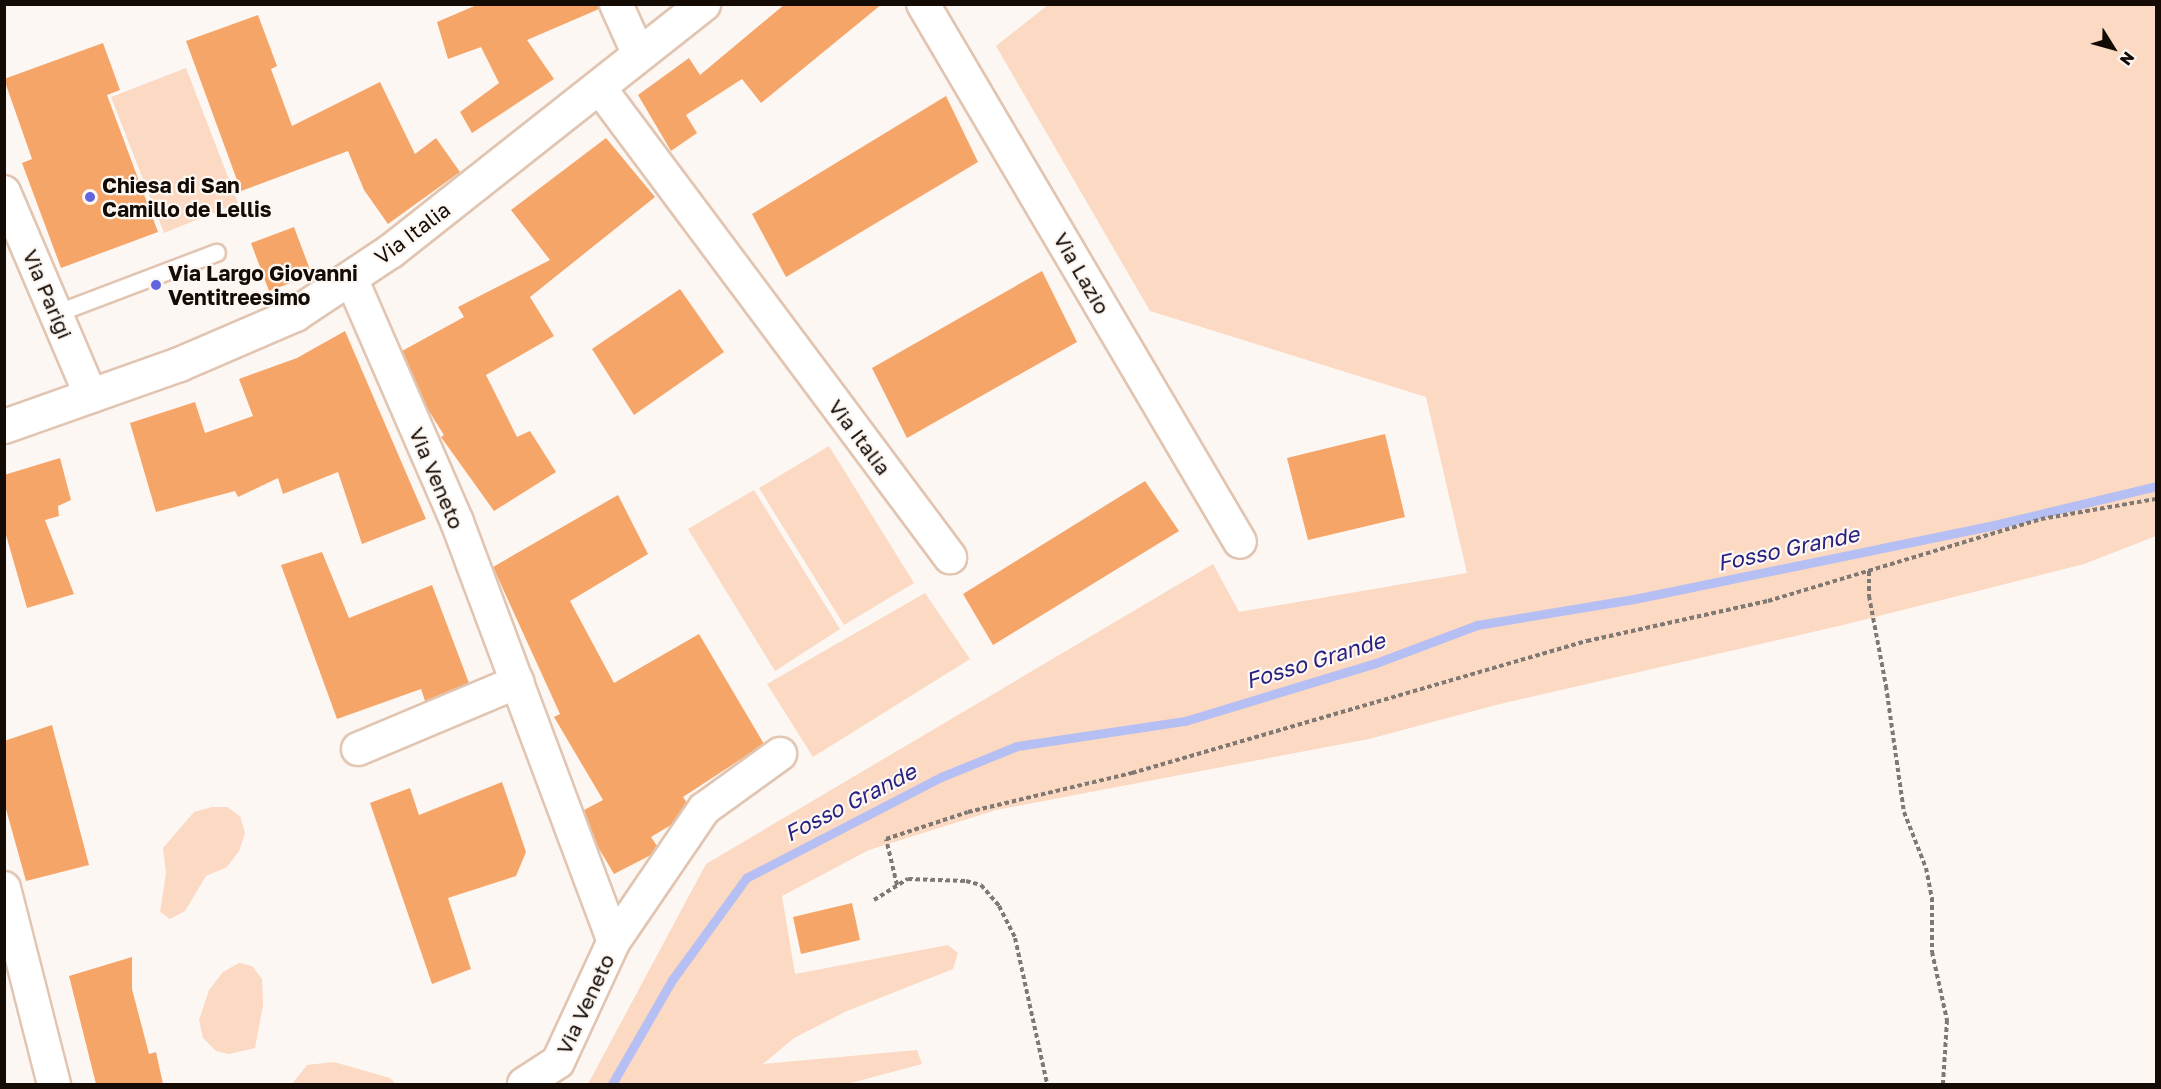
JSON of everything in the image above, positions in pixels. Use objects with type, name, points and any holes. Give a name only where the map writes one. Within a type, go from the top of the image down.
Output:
[{"type":"main road","name":"Via Italia","points":[[4,426],[91,396],[248,336],[295,314],[351,278],[478,184],[703,4]]},
{"type":"street","points":[[616,4],[639,55]]},
{"type":"street","name":"Via Lazio","points":[[923,4],[1240,542]]},
{"type":"street","name":"Via Italia","points":[[599,87],[950,557]]},
{"type":"street","name":"Via Parigi","points":[[4,192],[91,396]]},
{"type":"street","name":"Via Veneto","points":[[351,278],[457,522],[614,941]]},
{"type":"street","points":[[358,750],[517,682]]},
{"type":"street","name":"Via Veneto","points":[[524,1084],[558,1062],[614,941],[704,809],[780,754]]},
{"type":"street","points":[[4,888],[54,1084]]},
{"type":"lane","points":[[56,314],[217,253]]},
{"type":"path","points":[[897,885],[886,839],[968,812],[1143,770],[1587,641],[1768,601],[2041,519],[2157,499]]},
{"type":"path","points":[[1869,571],[1869,596],[1885,675],[1904,812],[1926,868],[1932,898],[1932,952],[1947,1020],[1948,1052],[1943,1084]]},
{"type":"path","points":[[874,900],[908,879],[966,881],[981,885],[999,906],[1015,938],[1047,1084]]},
{"type":"shaded area","points":[[1049,4],[2156,5],[2156,536],[2084,564],[1843,625],[1496,705],[1369,739],[996,810],[869,850],[782,896],[795,974],[948,945],[958,953],[953,969],[847,1011],[794,1038],[763,1064],[917,1050],[922,1064],[847,1084],[588,1084],[706,864],[1213,564],[1239,612],[1467,573],[1426,397],[1150,311],[996,46]]},
{"type":"shaded area","points":[[186,68],[238,203],[164,233],[111,97]]},
{"type":"shaded area","points":[[829,446],[914,583],[844,625],[759,488]]},
{"type":"shaded area","points":[[754,490],[840,629],[775,671],[688,529]]},
{"type":"shaded area","points":[[925,593],[970,659],[813,757],[767,684]]},
{"type":"shaded area","points":[[212,807],[227,807],[240,816],[245,833],[239,851],[227,867],[206,876],[185,911],[170,919],[160,912],[166,873],[163,848],[194,812]]},
{"type":"shaded area","points":[[239,963],[252,966],[262,979],[263,1005],[255,1048],[229,1054],[216,1051],[203,1038],[199,1020],[209,990],[223,972]]},
{"type":"shaded area","points":[[334,1062],[390,1078],[396,1084],[292,1084],[307,1065]]},
{"type":"building","points":[[479,4],[598,4],[599,9],[527,40],[554,79],[472,133],[460,112],[499,83],[481,47],[448,59],[437,22]]},
{"type":"building","points":[[785,4],[882,4],[761,103],[742,79],[686,115],[697,133],[671,151],[638,95],[689,58],[700,75]]},
{"type":"building","points":[[258,15],[277,66],[271,69],[292,126],[380,82],[415,154],[436,138],[460,172],[388,224],[364,190],[348,151],[241,191],[186,41]]},
{"type":"building","points":[[103,43],[120,90],[107,95],[158,232],[61,268],[22,163],[32,159],[4,79]]},
{"type":"building","points":[[946,96],[978,162],[786,277],[752,214]]},
{"type":"building","points":[[606,138],[655,197],[530,297],[554,336],[486,375],[517,437],[530,431],[556,472],[494,511],[441,437],[444,435],[427,408],[402,351],[464,317],[458,307],[550,260],[511,210]]},
{"type":"building","points":[[294,227],[312,275],[269,291],[251,243]]},
{"type":"building","points":[[1042,271],[1077,342],[907,438],[872,368]]},
{"type":"building","points":[[680,289],[724,352],[634,415],[592,349]]},
{"type":"building","points":[[345,331],[426,519],[362,544],[338,472],[283,494],[278,478],[238,497],[235,491],[156,512],[130,423],[195,402],[205,433],[253,416],[239,379],[297,358]]},
{"type":"building","points":[[1385,434],[1405,517],[1308,540],[1287,458]]},
{"type":"building","points":[[60,458],[71,500],[58,506],[59,516],[45,520],[74,594],[27,608],[4,528],[4,475]]},
{"type":"building","points":[[1145,481],[1179,531],[993,645],[963,594]]},
{"type":"building","points":[[618,495],[648,554],[570,601],[614,683],[699,634],[764,744],[683,797],[687,803],[671,825],[651,837],[657,846],[651,855],[614,874],[598,847],[584,810],[603,800],[554,717],[560,714],[493,567]]},
{"type":"building","points":[[322,552],[349,618],[432,585],[469,683],[425,701],[421,689],[337,719],[281,565]]},
{"type":"building","points":[[52,725],[89,865],[26,881],[4,802],[4,741]]},
{"type":"building","points":[[502,782],[526,852],[516,876],[448,898],[471,969],[432,984],[370,803],[410,788],[419,815]]},
{"type":"building","points":[[852,903],[860,940],[801,954],[793,917]]},
{"type":"building","points":[[132,957],[132,989],[149,1054],[156,1052],[163,1084],[96,1084],[69,976]]},
{"type":"waterway","name":"Fosso Grande","points":[[612,1084],[672,980],[746,878],[941,777],[1017,746],[1185,721],[1376,663],[1477,625],[1634,599],[1990,526],[2156,486]]},
{"type":"place","name":"Chiesa di San Camillo de Lellis","points":[[90,197]]},
{"type":"place","name":"Via Largo Giovanni Ventitreesimo","points":[[156,285]]}]
